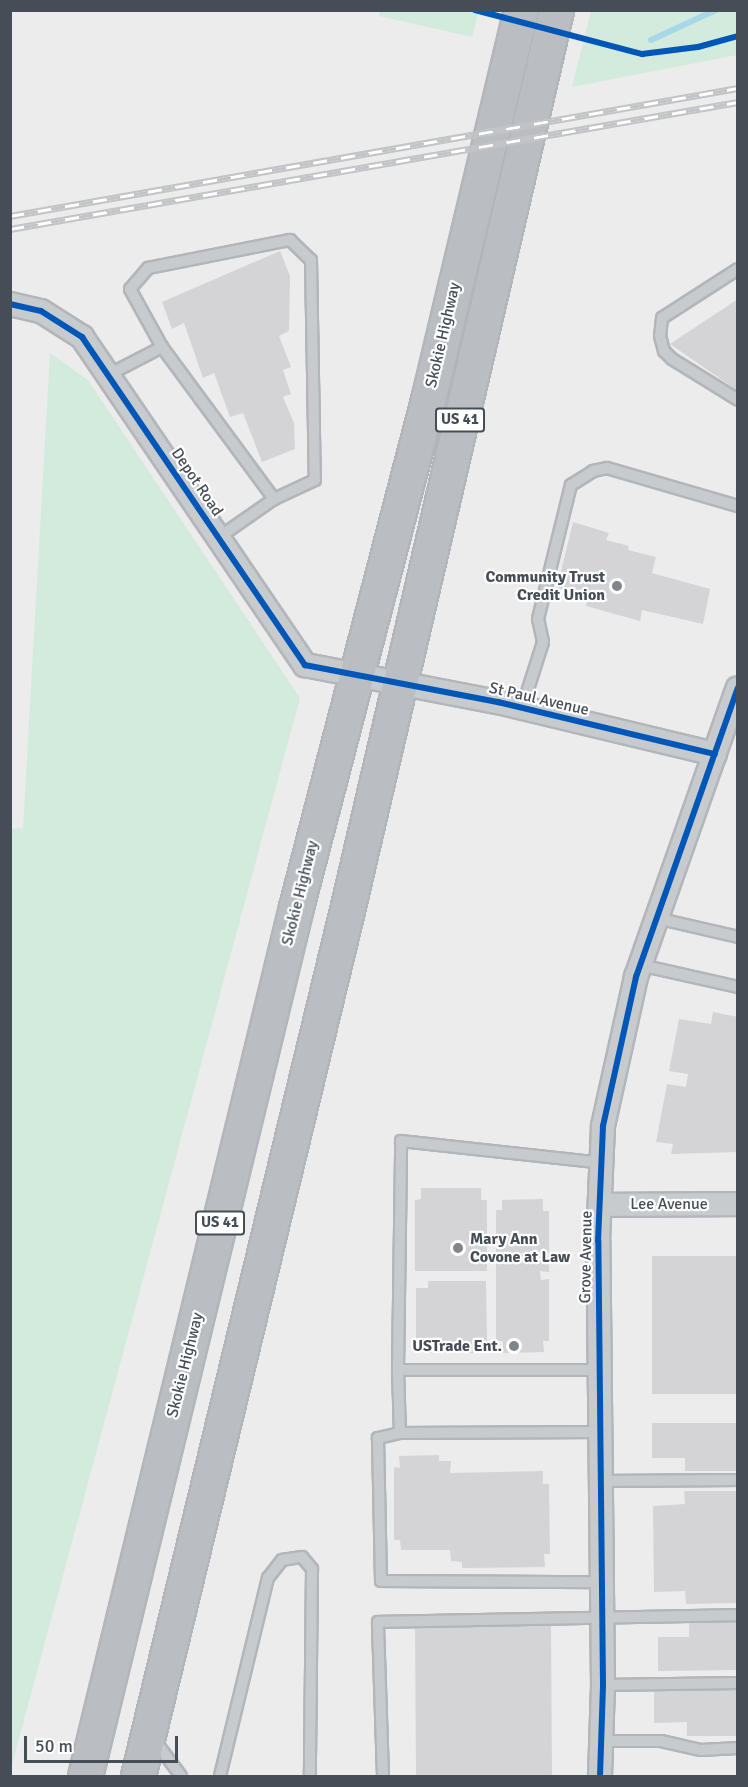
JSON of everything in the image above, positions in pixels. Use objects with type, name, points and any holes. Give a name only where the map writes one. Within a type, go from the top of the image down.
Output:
[{"type":"highway","name":"Skokie Highway","points":[[85,1776],[296,907],[428,400],[521,10]]},
{"type":"highway","name":"US 41","points":[[138,1776],[399,683],[556,10]]},
{"type":"street","name":"Depot Road","points":[[10,304],[41,311],[62,321],[82,337],[110,374],[305,665],[357,675]]},
{"type":"street","name":"St Paul Avenue","points":[[357,675],[522,708],[715,754]]},
{"type":"street","name":"Grove Avenue","points":[[600,1776],[603,1685],[600,1618],[600,1205],[602,1163],[612,1083],[640,965],[738,688]]},
{"type":"street","name":"Lee Avenue","points":[[600,1205],[738,1204]]},
{"type":"lane","points":[[218,538],[274,499],[315,480],[310,260],[290,240],[148,268],[130,290],[162,347],[274,499]]},
{"type":"lane","points":[[738,268],[662,318],[660,336],[664,351],[672,358],[738,400]]},
{"type":"lane","points":[[110,374],[162,347]]},
{"type":"lane","points":[[522,708],[543,642],[538,619],[571,485],[592,471],[607,468],[738,506]]},
{"type":"lane","points":[[656,918],[738,937]]},
{"type":"lane","points":[[640,965],[738,987]]},
{"type":"lane","points":[[400,1433],[398,1370],[401,1141],[602,1163]]},
{"type":"lane","points":[[398,1370],[599,1370]]},
{"type":"lane","points":[[600,1432],[400,1433],[378,1438],[381,1581],[600,1581]]},
{"type":"lane","points":[[600,1481],[738,1480]]},
{"type":"lane","points":[[220,1776],[268,1578],[282,1560],[302,1557],[312,1569],[310,1776]]},
{"type":"lane","points":[[384,1776],[378,1622],[738,1615]]},
{"type":"lane","points":[[603,1685],[738,1683]]},
{"type":"lane","points":[[148,1731],[181,1776]]},
{"type":"lane","points":[[600,1741],[661,1741],[701,1749],[738,1748]]},
{"type":"green space","points":[[380,10],[479,11],[472,37],[379,16]]},
{"type":"green space","points":[[591,11],[737,11],[737,55],[572,87]]},
{"type":"green space","points":[[50,353],[88,380],[300,698],[11,1768],[10,829],[23,828]]},
{"type":"building","points":[[280,251],[290,276],[289,331],[279,336],[291,367],[283,370],[291,394],[283,397],[294,423],[295,449],[262,462],[243,413],[230,417],[214,373],[203,378],[184,323],[172,329],[162,302]]},
{"type":"building","points":[[738,299],[738,391],[670,344]]},
{"type":"building","points":[[573,522],[609,533],[606,540],[629,546],[628,550],[656,557],[652,573],[710,589],[703,624],[642,610],[640,621],[586,606],[588,596],[557,588]]},
{"type":"building","points":[[713,1012],[738,1017],[738,1152],[671,1154],[673,1144],[656,1142],[667,1084],[686,1087],[688,1074],[669,1071],[679,1019],[711,1024]]},
{"type":"building","points":[[421,1188],[481,1188],[481,1200],[487,1200],[487,1271],[415,1271],[415,1200],[421,1199]]},
{"type":"building","points":[[543,1199],[543,1211],[549,1211],[549,1272],[540,1271],[541,1280],[549,1279],[549,1341],[543,1341],[544,1352],[503,1353],[503,1341],[496,1341],[496,1210],[502,1210],[502,1200]]},
{"type":"building","points":[[652,1256],[738,1256],[738,1394],[652,1394]]},
{"type":"building","points":[[428,1281],[486,1281],[487,1341],[482,1340],[482,1353],[423,1353],[423,1341],[416,1341],[416,1288],[428,1288]]},
{"type":"building","points":[[652,1423],[738,1423],[738,1471],[685,1471],[685,1458],[652,1458]]},
{"type":"building","points":[[439,1455],[439,1461],[451,1461],[450,1473],[543,1471],[543,1484],[549,1484],[550,1554],[544,1554],[545,1567],[462,1568],[462,1562],[451,1561],[450,1550],[401,1550],[400,1540],[394,1540],[394,1467],[400,1468],[399,1456]]},
{"type":"building","points":[[684,1491],[738,1491],[738,1603],[686,1604],[685,1591],[654,1592],[653,1506],[685,1504]]},
{"type":"building","points":[[689,1622],[738,1622],[738,1670],[658,1671],[658,1637],[689,1637]]},
{"type":"building","points":[[551,1624],[552,1776],[416,1776],[415,1626]]},
{"type":"building","points":[[738,1688],[738,1736],[687,1736],[687,1722],[654,1723],[654,1689]]},
{"type":"waterway","points":[[651,40],[716,10]]},
{"type":"railway","points":[[10,216],[738,88]]},
{"type":"railway","points":[[10,229],[738,102]]},
{"type":"cycle path","points":[[475,10],[642,54],[698,47],[738,36]]},
{"type":"cycle path","points":[[10,304],[41,311],[82,337],[305,665],[498,702],[715,754]]},
{"type":"cycle path","points":[[600,1776],[603,1685],[598,1241],[603,1126],[636,977],[738,688]]},
{"type":"place","name":"Community Trust Credit Union","points":[[617,586]]},
{"type":"place","name":"Mary Ann Covone at Law","points":[[458,1248]]},
{"type":"place","name":"USTrade Ent.","points":[[514,1346]]}]
